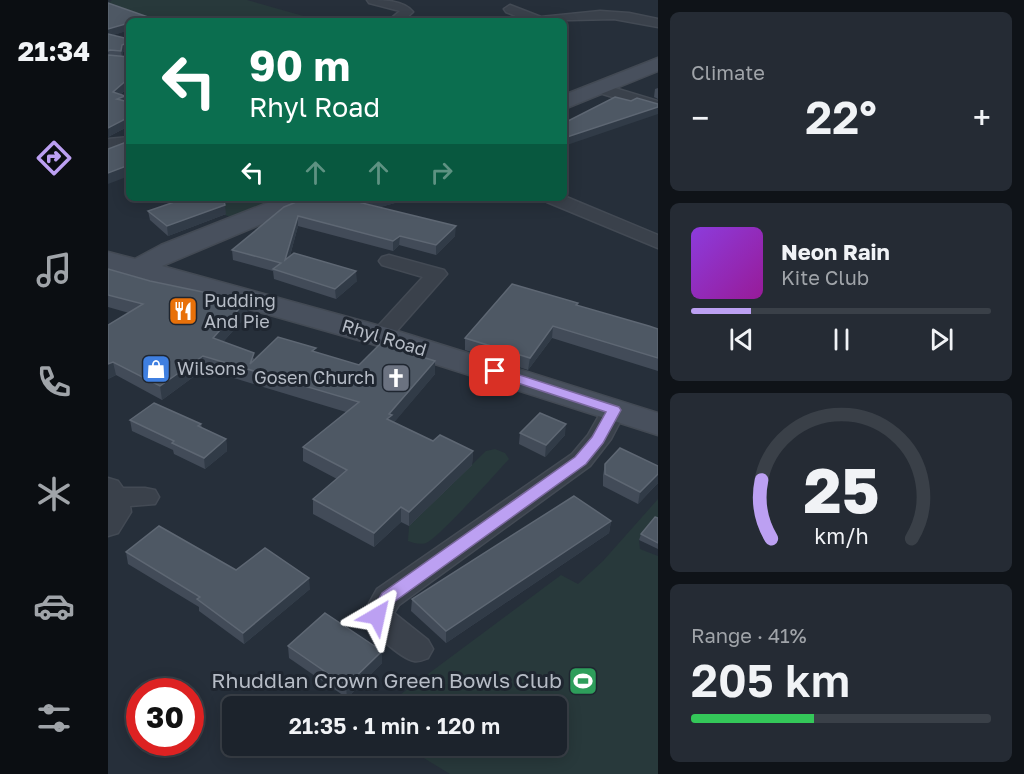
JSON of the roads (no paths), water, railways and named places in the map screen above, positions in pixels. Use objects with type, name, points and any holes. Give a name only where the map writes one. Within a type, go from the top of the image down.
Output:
[{"type":"street","points":[[373,0],[404,8],[407,12],[399,18]]},
{"type":"street","points":[[510,9],[532,18]]},
{"type":"street","points":[[555,18],[599,14],[658,23]]},
{"type":"street","points":[[567,101],[658,64]]},
{"type":"street","points":[[598,88],[658,106]]},
{"type":"street","points":[[108,144],[126,142]]},
{"type":"street","points":[[140,267],[171,251],[295,201]]},
{"type":"street","points":[[560,201],[658,242]]},
{"type":"street","name":"Rhyl Road","points":[[108,260],[140,267],[380,336],[658,424]]},
{"type":"street","points":[[380,336],[437,274],[390,261]]},
{"type":"street","points":[[417,649],[377,616],[388,597],[580,460],[598,440],[614,410]]},
{"type":"street","points":[[108,526],[117,512],[112,492],[145,497]]},
{"type":"place","name":"Pudding And Pie","points":[[183,311]]},
{"type":"place","name":"Wilsons","points":[[156,369]]},
{"type":"place","name":"Gosen Church","points":[[396,378]]},
{"type":"place","name":"Rhuddlan Crown Green Bowls Club","points":[[583,681]]}]
